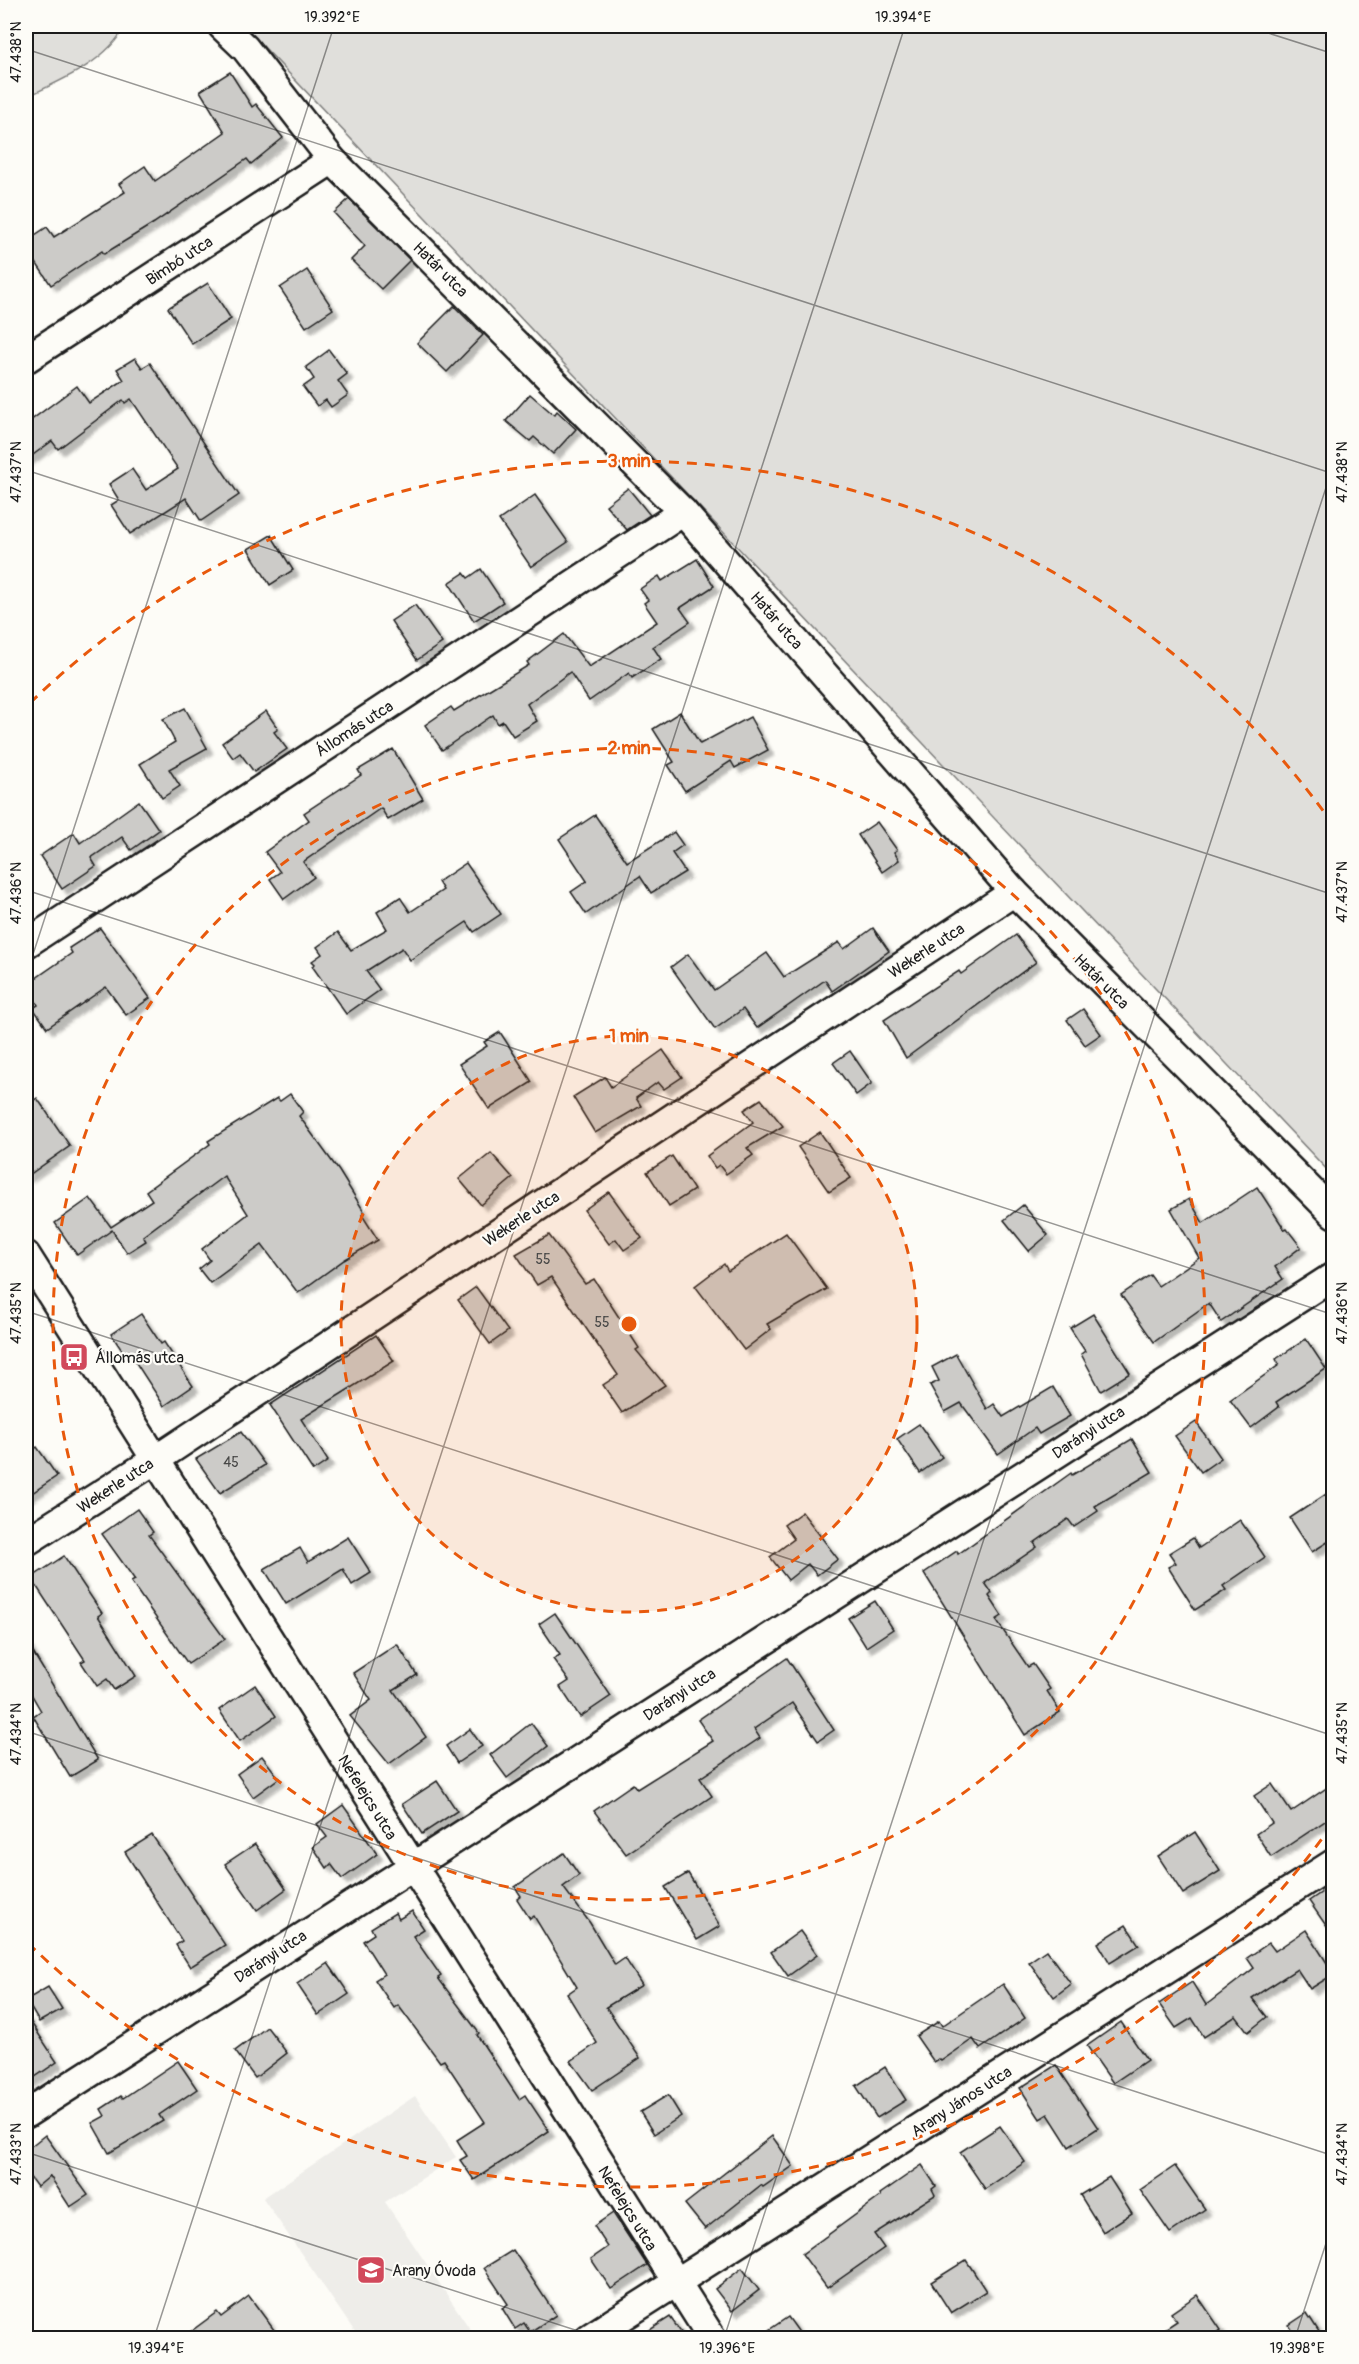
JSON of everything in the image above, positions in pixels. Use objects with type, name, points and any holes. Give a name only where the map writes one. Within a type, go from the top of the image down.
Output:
[{"type":"street","name":"Határ utca","points":[[222,26],[245,48],[332,160],[683,512],[1014,892],[1334,1214]]},
{"type":"street","name":"Bimbó utca","points":[[26,359],[332,160]]},
{"type":"street","name":"Állomás utca","points":[[26,944],[683,512]]},
{"type":"street","name":"Wekerle utca","points":[[26,1542],[155,1460],[1014,892]]},
{"type":"street","name":"Nefelejcs utca","points":[[26,1255],[711,2338]]},
{"type":"street","name":"Darányi utca","points":[[26,2114],[411,1865],[1334,1276]]},
{"type":"street","name":"Arany János utca","points":[[589,2338],[1334,1863]]},
{"type":"shaded area","points":[[26,26],[125,26],[117,39],[95,60],[68,77],[26,97]]},
{"type":"shaded area","points":[[244,26],[1333,26],[1333,1176]]},
{"type":"shaded area","name":"Arany Óvoda","points":[[415,2096],[456,2157],[385,2202],[476,2338],[359,2338],[263,2198]]},
{"type":"building","points":[[230,72],[252,107],[256,104],[283,138],[251,164],[247,159],[154,223],[104,254],[102,251],[51,285],[26,248],[26,241],[47,227],[54,237],[125,192],[119,184],[145,166],[155,181],[225,132],[200,91]]},
{"type":"building","points":[[349,199],[410,260],[381,289],[351,260],[365,246],[334,213]]},
{"type":"building","points":[[307,270],[333,309],[306,327],[280,288]]},
{"type":"building","points":[[208,283],[231,319],[192,344],[168,308]]},
{"type":"building","points":[[454,306],[483,335],[447,372],[417,343]]},
{"type":"building","points":[[329,350],[347,374],[338,381],[348,395],[331,407],[326,400],[317,406],[303,387],[314,379],[306,367]]},
{"type":"building","points":[[135,358],[142,368],[150,363],[239,495],[201,521],[186,498],[130,534],[111,505],[119,500],[109,484],[132,469],[146,490],[178,469],[131,399],[125,403],[123,400],[58,449],[52,441],[26,460],[26,424],[77,386],[89,403],[124,380],[117,369]]},
{"type":"building","points":[[530,394],[554,415],[557,411],[576,429],[553,454],[534,437],[530,441],[506,421]]},
{"type":"building","points":[[628,488],[650,515],[627,530],[606,505]]},
{"type":"building","points":[[535,495],[568,542],[531,567],[499,520]]},
{"type":"building","points":[[271,535],[293,570],[270,585],[248,549]]},
{"type":"building","points":[[697,559],[714,586],[680,608],[690,622],[653,647],[661,659],[632,678],[629,673],[589,701],[570,672],[527,704],[537,721],[513,736],[503,721],[498,724],[493,715],[442,750],[425,725],[451,707],[454,711],[529,665],[527,662],[564,634],[589,667],[657,622],[644,603],[648,600],[640,589],[659,576],[662,581]]},
{"type":"building","points":[[481,569],[503,602],[474,621],[449,583],[464,573],[468,578]]},
{"type":"building","points":[[415,605],[442,643],[417,660],[391,621]]},
{"type":"building","points":[[185,708],[207,748],[169,769],[180,786],[162,798],[140,764],[175,742],[163,719]]},
{"type":"building","points":[[266,711],[278,729],[274,732],[287,749],[254,772],[240,753],[233,758],[222,743]]},
{"type":"building","points":[[680,712],[700,744],[750,717],[768,750],[735,768],[731,761],[685,791],[668,765],[674,762],[653,729]]},
{"type":"building","points":[[393,749],[423,799],[388,820],[381,808],[303,862],[314,877],[284,899],[270,879],[280,872],[265,852],[309,820],[304,813],[361,775],[358,770]]},
{"type":"building","points":[[139,801],[159,830],[131,850],[122,837],[91,858],[96,866],[62,889],[40,856],[74,833],[80,843]]},
{"type":"building","points":[[595,815],[627,862],[674,832],[683,845],[672,853],[685,872],[651,893],[640,876],[586,914],[571,892],[587,881],[559,839]]},
{"type":"building","points":[[877,822],[897,850],[894,852],[899,860],[882,872],[858,835]]},
{"type":"building","points":[[466,863],[501,914],[474,932],[467,922],[410,960],[402,948],[366,971],[380,990],[346,1014],[312,966],[315,964],[312,961],[322,954],[317,947],[338,932],[351,950],[387,929],[377,912],[400,897],[410,912],[443,890],[438,882]]},
{"type":"building","points":[[100,928],[150,998],[126,1015],[106,987],[47,1028],[33,1008],[38,1005],[26,985],[72,953],[69,948]]},
{"type":"building","points":[[873,928],[889,951],[832,991],[825,980],[757,1028],[743,1009],[715,1029],[671,967],[688,954],[714,990],[767,953],[784,977],[839,942],[844,949]]},
{"type":"building","points":[[1016,935],[1036,962],[906,1058],[884,1020],[959,971],[961,974]]},
{"type":"building","points":[[1083,1009],[1101,1034],[1085,1045],[1067,1020]]},
{"type":"building","points":[[500,1032],[532,1082],[489,1109],[459,1064],[487,1046],[484,1042]]},
{"type":"building","points":[[663,1050],[682,1077],[664,1089],[658,1082],[636,1098],[641,1106],[595,1133],[573,1097],[605,1077],[611,1087]]},
{"type":"building","points":[[850,1051],[872,1083],[856,1095],[833,1063]]},
{"type":"building","points":[[290,1094],[303,1112],[299,1116],[339,1171],[365,1213],[362,1215],[378,1240],[344,1260],[298,1293],[262,1245],[210,1283],[199,1269],[210,1260],[202,1249],[248,1214],[224,1176],[143,1236],[146,1241],[127,1253],[112,1230],[77,1255],[55,1223],[90,1198],[111,1227],[152,1200],[146,1191],[210,1144],[208,1141],[277,1098],[280,1101]]},
{"type":"building","points":[[37,1098],[70,1146],[26,1177],[26,1106]]},
{"type":"building","points":[[761,1099],[783,1126],[747,1148],[753,1155],[726,1174],[719,1165],[715,1168],[707,1156],[753,1122],[744,1110]]},
{"type":"building","points":[[820,1132],[851,1178],[829,1192],[798,1147]]},
{"type":"building","points":[[491,1153],[513,1178],[481,1205],[459,1179]]},
{"type":"building","points":[[672,1156],[694,1190],[669,1206],[647,1172]]},
{"type":"building","points":[[1257,1187],[1285,1230],[1287,1229],[1301,1247],[1275,1267],[1283,1279],[1221,1322],[1209,1303],[1154,1342],[1121,1295],[1150,1275],[1158,1286],[1199,1258],[1171,1209],[1189,1199],[1203,1223]]},
{"type":"building","points":[[609,1192],[642,1238],[624,1250],[616,1239],[609,1244],[584,1210]]},
{"type":"building","points":[[1023,1205],[1048,1235],[1029,1251],[1004,1220]]},
{"type":"building","points":[[786,1233],[827,1289],[767,1324],[771,1329],[744,1350],[695,1286],[724,1264],[728,1271]]},
{"type":"building","points":[[549,1235],[585,1284],[594,1279],[639,1348],[636,1350],[665,1385],[622,1413],[603,1385],[618,1375],[551,1277],[537,1285],[516,1254]]},
{"type":"building","points":[[476,1287],[508,1331],[490,1344],[458,1300]]},
{"type":"building","points":[[141,1314],[161,1344],[164,1342],[193,1386],[164,1406],[129,1352],[125,1355],[111,1334]]},
{"type":"building","points":[[1093,1314],[1130,1373],[1101,1391],[1081,1354],[1085,1351],[1070,1328]]},
{"type":"building","points":[[376,1335],[394,1361],[301,1419],[328,1461],[313,1471],[270,1405]]},
{"type":"building","points":[[1306,1339],[1326,1369],[1276,1402],[1279,1407],[1251,1428],[1230,1400],[1279,1365],[1276,1359]]},
{"type":"building","points":[[956,1354],[987,1409],[994,1404],[1003,1417],[1053,1387],[1070,1416],[1039,1434],[1035,1428],[998,1454],[961,1403],[945,1412],[930,1385],[939,1381],[932,1367]]},
{"type":"building","points":[[1196,1422],[1221,1458],[1201,1472],[1175,1436]]},
{"type":"building","points":[[919,1424],[942,1457],[920,1473],[897,1439]]},
{"type":"building","points":[[241,1432],[265,1465],[220,1493],[196,1459]]},
{"type":"building","points":[[1132,1439],[1152,1472],[1095,1506],[1098,1511],[1074,1527],[1068,1519],[1034,1543],[1037,1547],[985,1583],[992,1593],[989,1596],[1002,1616],[996,1620],[1028,1667],[1033,1664],[1050,1689],[1047,1691],[1060,1712],[1025,1735],[924,1573],[957,1551],[958,1554],[1071,1473],[1072,1475]]},
{"type":"building","points":[[37,1447],[57,1476],[26,1497],[26,1455]]},
{"type":"building","points":[[1334,1489],[1334,1538],[1312,1552],[1290,1518]]},
{"type":"building","points":[[137,1509],[153,1532],[149,1535],[225,1639],[188,1664],[131,1582],[135,1580],[102,1534]]},
{"type":"building","points":[[802,1512],[838,1559],[817,1575],[808,1564],[788,1580],[770,1557],[794,1539],[784,1525]]},
{"type":"building","points":[[1240,1520],[1265,1557],[1223,1586],[1226,1590],[1195,1610],[1168,1567],[1176,1563],[1169,1553],[1193,1538],[1199,1548]]},
{"type":"building","points":[[348,1537],[371,1573],[352,1585],[343,1569],[286,1604],[264,1569],[300,1548],[308,1562]]},
{"type":"building","points":[[64,1556],[102,1613],[98,1616],[136,1676],[114,1690],[107,1679],[97,1686],[81,1662],[85,1660],[31,1578]]},
{"type":"building","points":[[875,1601],[893,1629],[866,1647],[848,1618]]},
{"type":"building","points":[[555,1613],[611,1696],[580,1717],[560,1687],[569,1681],[553,1659],[560,1655],[539,1624]]},
{"type":"building","points":[[26,1641],[98,1760],[70,1777],[33,1716],[41,1711],[26,1685]]},
{"type":"building","points":[[397,1644],[417,1675],[393,1690],[426,1737],[389,1764],[350,1716],[371,1700],[353,1673]]},
{"type":"building","points":[[787,1658],[834,1730],[818,1741],[792,1703],[754,1729],[760,1738],[700,1778],[712,1796],[626,1854],[594,1811],[633,1784],[637,1789],[713,1741],[698,1720]]},
{"type":"building","points":[[255,1685],[276,1716],[240,1741],[219,1710]]},
{"type":"building","points":[[531,1723],[548,1746],[507,1778],[490,1755]]},
{"type":"building","points":[[470,1729],[482,1746],[457,1763],[446,1746]]},
{"type":"building","points":[[262,1756],[279,1778],[253,1797],[237,1774]]},
{"type":"building","points":[[437,1781],[457,1811],[422,1834],[402,1804]]},
{"type":"building","points":[[1334,1783],[1334,1815],[1271,1857],[1256,1834],[1272,1823],[1254,1796],[1272,1784],[1291,1812]]},
{"type":"building","points":[[343,1805],[377,1854],[342,1879],[331,1864],[327,1868],[313,1847],[327,1837],[317,1824]]},
{"type":"building","points":[[1195,1832],[1220,1871],[1183,1894],[1158,1856]]},
{"type":"building","points":[[152,1835],[225,1945],[190,1967],[176,1945],[182,1941],[125,1852]]},
{"type":"building","points":[[255,1844],[286,1889],[257,1910],[225,1864]]},
{"type":"building","points":[[564,1853],[579,1875],[563,1887],[590,1923],[615,1965],[625,1958],[642,1985],[606,2007],[640,2058],[592,2090],[571,2061],[597,2043],[567,1994],[577,1987],[534,1916],[530,1919],[517,1899],[521,1896],[515,1887]]},
{"type":"building","points":[[688,1873],[720,1926],[697,1940],[665,1887]]},
{"type":"building","points":[[1334,1884],[1334,1937],[1309,1901]]},
{"type":"building","points":[[412,1911],[424,1929],[413,1936],[441,1976],[438,1978],[479,2033],[477,2035],[519,2099],[525,2095],[549,2131],[474,2180],[460,2160],[467,2156],[457,2140],[485,2122],[444,2060],[440,2062],[398,2005],[394,2008],[375,1980],[384,1974],[363,1941],[374,1934],[371,1928],[395,1913],[399,1919]]},
{"type":"building","points":[[1126,1925],[1139,1945],[1110,1963],[1098,1943]]},
{"type":"building","points":[[1306,1930],[1334,1974],[1310,1989],[1297,1969],[1252,1998],[1267,2017],[1248,2032],[1236,2016],[1204,2037],[1192,2018],[1176,2028],[1159,2004],[1192,1982],[1206,2005],[1254,1968],[1247,1958],[1269,1943],[1275,1951]]},
{"type":"building","points":[[800,1931],[817,1955],[788,1976],[771,1952]]},
{"type":"building","points":[[1046,1950],[1071,1984],[1054,1997],[1029,1962]]},
{"type":"building","points":[[328,1963],[349,1994],[318,2015],[297,1984]]},
{"type":"building","points":[[1003,1984],[1025,2018],[980,2049],[973,2039],[941,2061],[939,2059],[934,2062],[916,2036],[939,2021],[942,2026]]},
{"type":"building","points":[[48,1987],[62,2009],[39,2022],[26,2000]]},
{"type":"building","points":[[26,2015],[57,2062],[26,2083]]},
{"type":"building","points":[[1121,2022],[1147,2060],[1113,2083],[1087,2046]]},
{"type":"building","points":[[267,2027],[287,2053],[255,2078],[235,2051]]},
{"type":"building","points":[[178,2061],[197,2089],[159,2115],[163,2121],[109,2153],[92,2123],[105,2116],[101,2109],[121,2096],[123,2098]]},
{"type":"building","points":[[1056,2065],[1098,2128],[1069,2147],[1048,2114],[1040,2119],[1020,2088]]},
{"type":"building","points":[[885,2067],[906,2100],[877,2118],[856,2086]]},
{"type":"building","points":[[668,2095],[681,2116],[654,2134],[640,2112]]},
{"type":"building","points":[[1000,2126],[1025,2162],[985,2189],[960,2152]]},
{"type":"building","points":[[45,2135],[88,2195],[70,2207],[50,2176],[37,2187],[26,2172],[26,2150]]},
{"type":"building","points":[[772,2136],[793,2166],[763,2187],[761,2185],[705,2229],[685,2204]]},
{"type":"building","points":[[922,2165],[936,2186],[932,2189],[935,2195],[874,2234],[884,2248],[827,2288],[802,2254]]},
{"type":"building","points":[[1175,2166],[1205,2209],[1170,2233],[1140,2190]]},
{"type":"building","points":[[1109,2177],[1132,2213],[1103,2232],[1080,2195]]},
{"type":"building","points":[[613,2213],[647,2265],[611,2289],[591,2259],[608,2247],[594,2226]]},
{"type":"building","points":[[513,2250],[556,2315],[530,2332],[524,2323],[515,2329],[502,2308],[508,2304],[484,2268]]},
{"type":"building","points":[[966,2260],[986,2291],[951,2313],[931,2282]]},
{"type":"building","points":[[742,2268],[759,2290],[732,2311],[715,2289]]},
{"type":"building","points":[[1197,2295],[1221,2330],[1209,2338],[1151,2338],[1177,2321],[1171,2313]]},
{"type":"building","points":[[249,2296],[280,2338],[182,2338],[217,2312],[221,2317]]},
{"type":"building","points":[[1307,2313],[1323,2338],[1297,2338],[1289,2325]]},
{"type":"building","points":[[670,2317],[685,2338],[637,2338]]},
{"type":"building","points":[[788,2317],[803,2338],[757,2338]]},
{"type":"place","name":"Állomás utca","points":[[74,1357]]},
{"type":"place","name":"Arany Óvoda","points":[[371,2270]]}]
